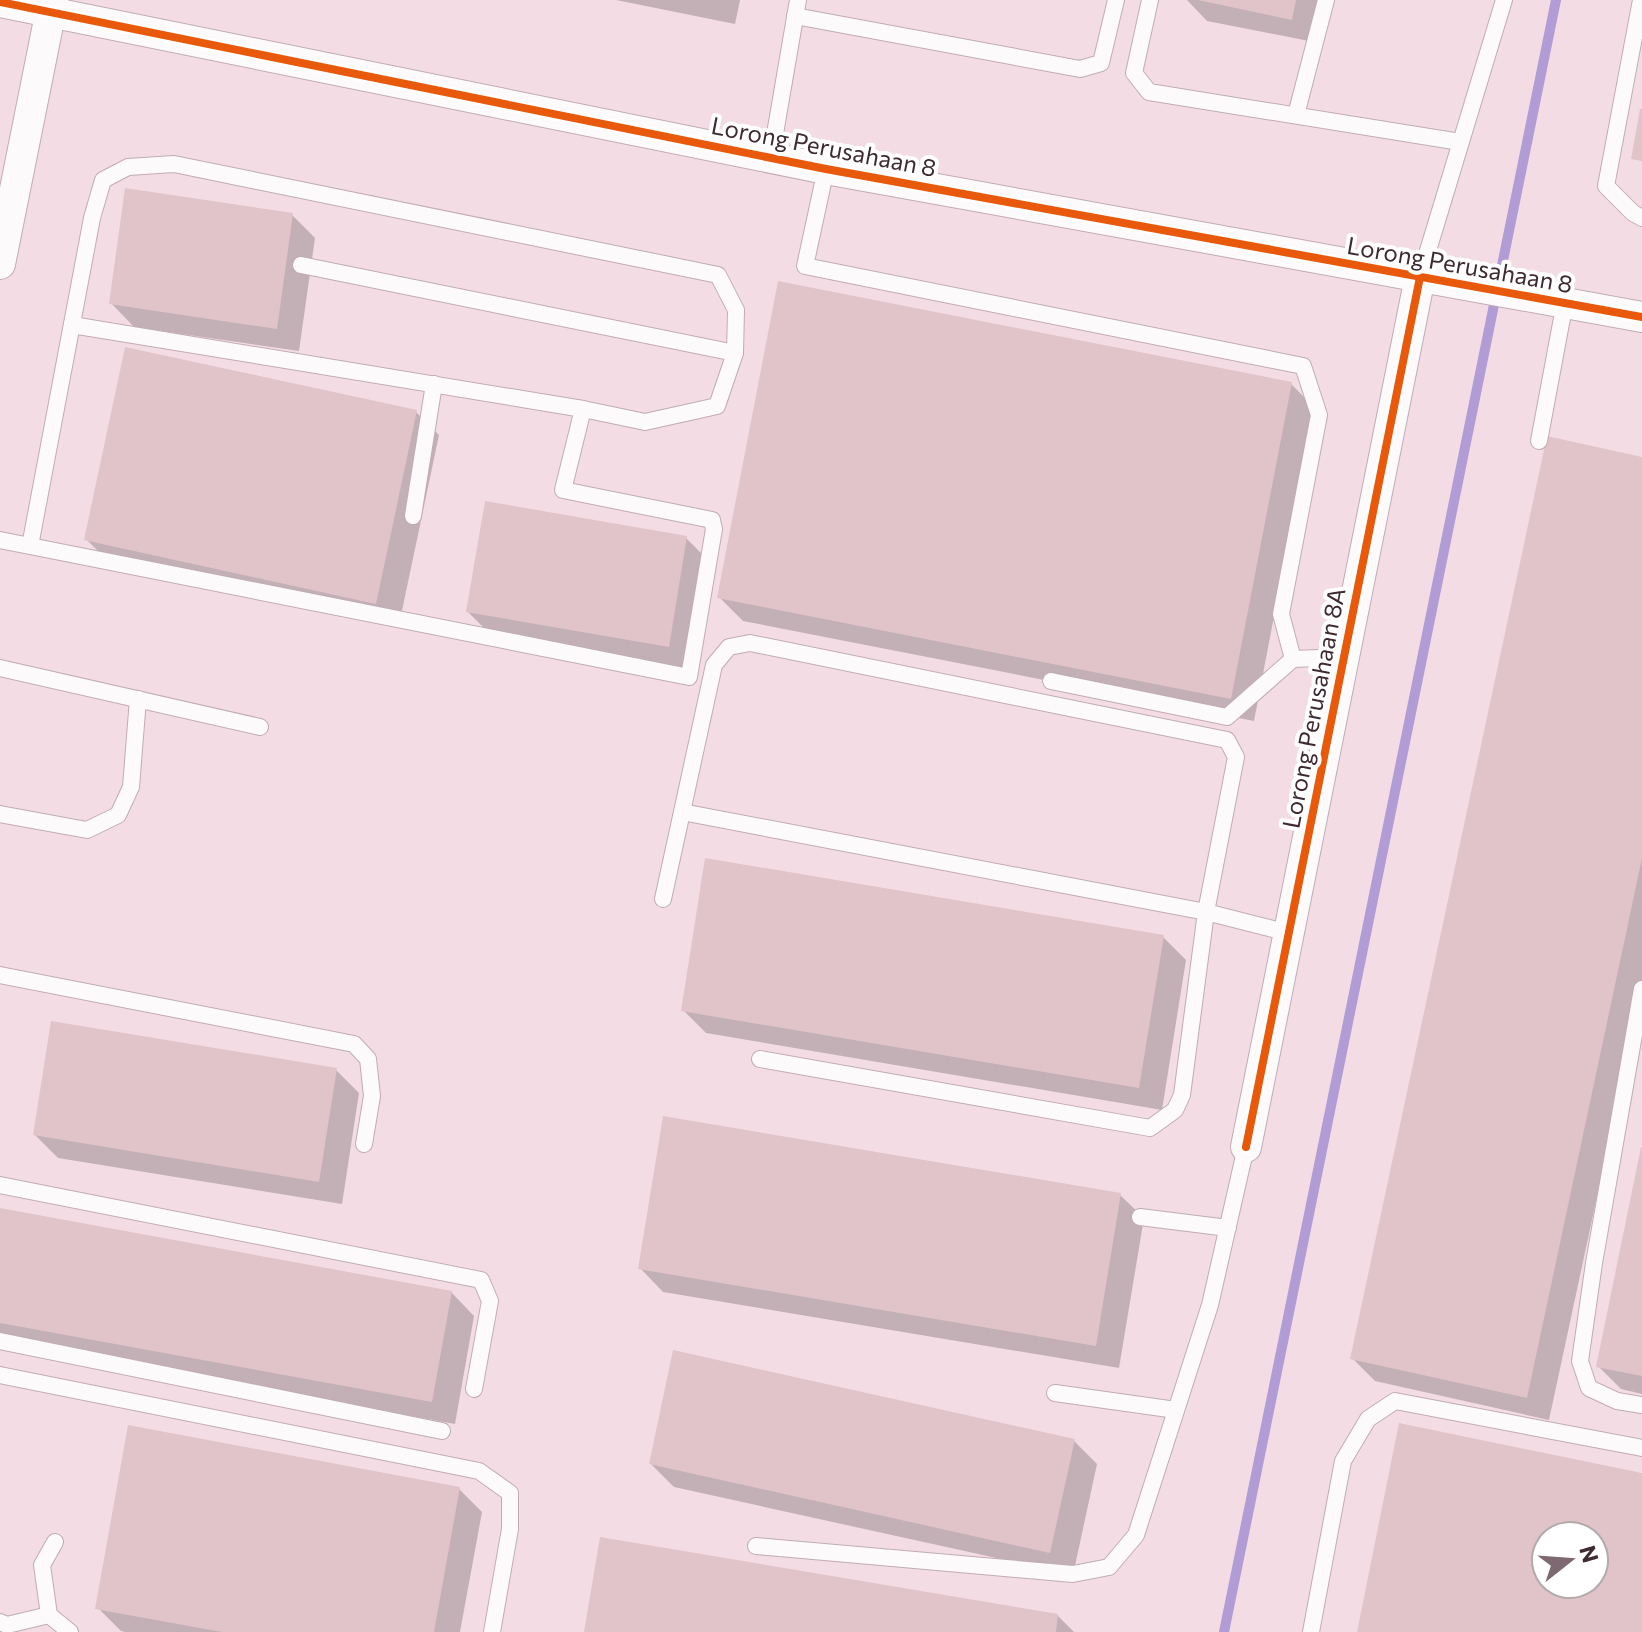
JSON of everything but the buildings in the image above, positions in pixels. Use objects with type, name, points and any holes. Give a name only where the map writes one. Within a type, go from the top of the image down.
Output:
[{"type":"street","name":"Lorong Perusahaan 8","points":[[0,2],[51,6],[826,169],[1642,317]]},
{"type":"street","points":[[0,264],[7,188],[51,6]]},
{"type":"street","name":"Lorong Perusahaan 8A","points":[[1246,1147],[1420,277]]},
{"type":"lane","points":[[771,157],[796,8],[1080,69],[1101,63],[1116,0]]},
{"type":"lane","points":[[1150,0],[1134,73],[1149,92],[1460,142]]},
{"type":"lane","points":[[1296,115],[1326,0]]},
{"type":"lane","points":[[1420,277],[1504,0]]},
{"type":"lane","points":[[1641,0],[1606,186],[1642,218]]},
{"type":"lane","points":[[30,546],[92,218],[103,180],[128,167],[174,164],[718,275],[736,310],[735,353],[717,406],[645,422],[583,409],[72,325]]},
{"type":"lane","points":[[826,169],[805,266],[1303,366],[1319,415],[1281,614],[1293,659]]},
{"type":"lane","points":[[301,265],[735,353]]},
{"type":"lane","points":[[1539,441],[1552,299]]},
{"type":"lane","points":[[413,516],[434,384]]},
{"type":"lane","points":[[0,540],[689,677],[714,529],[712,520],[563,490],[583,409]]},
{"type":"lane","points":[[663,899],[714,665],[729,647],[750,643],[1227,740],[1236,757],[1206,912],[1182,1095],[1175,1110],[1150,1128],[760,1059]]},
{"type":"lane","points":[[1051,681],[1227,717],[1293,659],[1344,657]]},
{"type":"lane","points":[[0,668],[260,727]]},
{"type":"lane","points":[[0,814],[87,830],[118,815],[131,787],[138,699]]},
{"type":"lane","points":[[682,812],[1206,912],[1289,933]]},
{"type":"lane","points":[[0,975],[354,1044],[368,1059],[372,1096],[364,1144]]},
{"type":"lane","points":[[1642,989],[1580,1361],[1589,1388],[1617,1401],[1642,1405]]},
{"type":"lane","points":[[756,1546],[1073,1574],[1109,1567],[1136,1535],[1210,1305],[1246,1147]]},
{"type":"lane","points":[[0,1185],[481,1280],[490,1301],[474,1389]]},
{"type":"lane","points":[[1140,1217],[1228,1228]]},
{"type":"lane","points":[[0,1341],[442,1431]]},
{"type":"lane","points":[[0,1375],[479,1471],[510,1493],[510,1529],[492,1632]]},
{"type":"lane","points":[[1055,1393],[1176,1410]]},
{"type":"lane","points":[[1311,1632],[1343,1461],[1368,1419],[1395,1401],[1642,1448]]},
{"type":"lane","points":[[55,1542],[42,1565],[49,1615],[70,1632]]},
{"type":"lane","points":[[0,1622],[7,1625],[49,1615]]},
{"type":"waterway","points":[[1224,1632],[1556,0]]},
{"type":"cycle path","points":[[0,2],[826,169],[1642,317]]},
{"type":"cycle path","points":[[1246,1147],[1420,277]]}]
